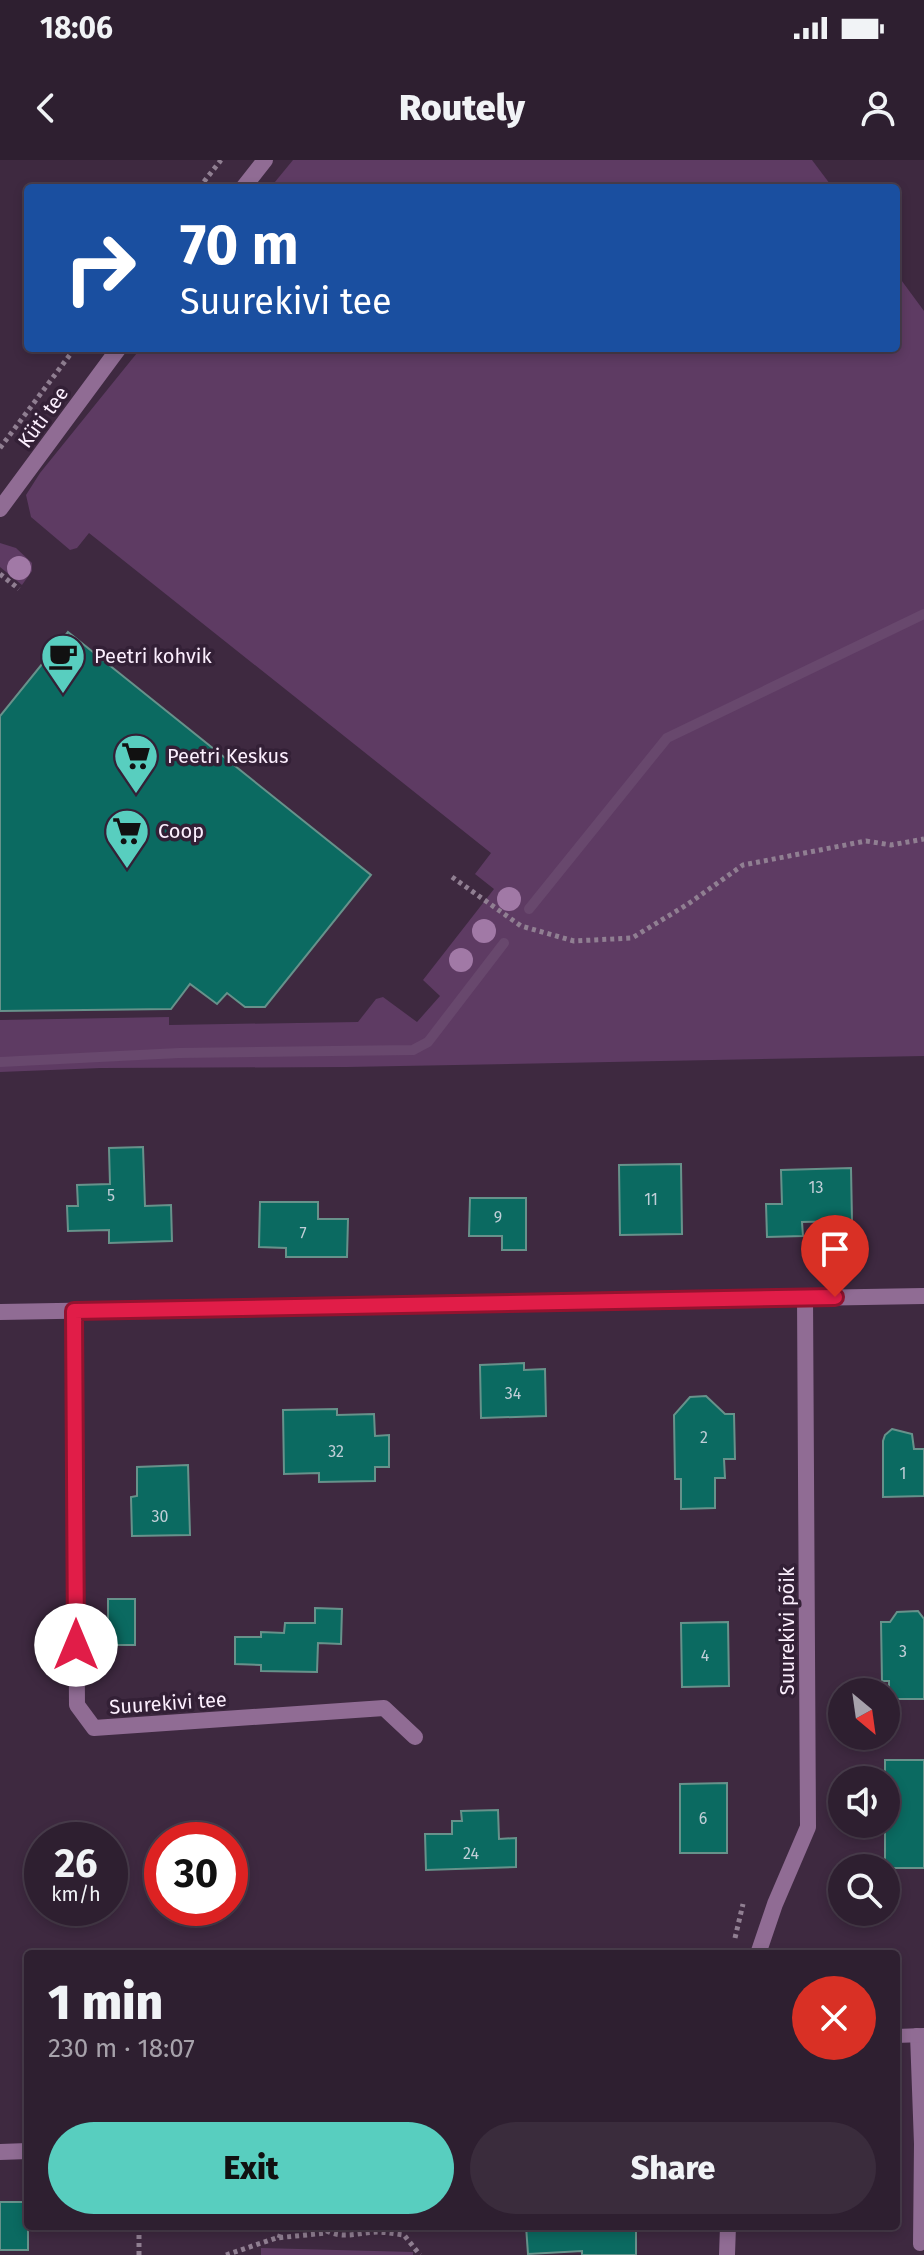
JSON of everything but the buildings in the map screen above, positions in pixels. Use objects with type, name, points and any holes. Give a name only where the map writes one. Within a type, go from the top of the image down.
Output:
[{"type":"street","points":[[246,184],[265,160]]},
{"type":"street","name":"Küti tee","points":[[1,505],[116,352]]},
{"type":"street","points":[[0,1312],[924,1296]]},
{"type":"street","name":"Suurekivi põik","points":[[759,1950],[808,1827],[805,1297]]},
{"type":"street","name":"Suurekivi tee","points":[[74,1311],[77,1705],[94,1728],[384,1708],[415,1737]]},
{"type":"street","points":[[0,2152],[24,2151]]},
{"type":"street","points":[[727,2255],[728,2230]]},
{"type":"lane","points":[[900,2036],[920,2035],[920,2244]]},
{"type":"path","points":[[202,184],[221,160]]},
{"type":"path","points":[[0,448],[72,352]]},
{"type":"path","points":[[0,574],[19,589]]},
{"type":"path","points":[[452,877],[521,926],[574,941],[632,938],[743,865],[866,841],[891,845],[924,839]]},
{"type":"path","points":[[734,1942],[743,1904]]},
{"type":"path","points":[[139,2230],[139,2255]]},
{"type":"path","points":[[279,2238],[282,2230]]},
{"type":"path","points":[[324,2230],[327,2233]]},
{"type":"path","points":[[226,2255],[279,2238],[377,2232],[404,2235],[420,2255]]},
{"type":"shaded area","points":[[293,160],[812,160],[830,184],[273,184]]},
{"type":"shaded area","points":[[900,278],[924,311],[924,1056],[0,1072],[0,1020],[169,1017],[169,1025],[358,1022],[376,999],[383,997],[417,1022],[440,996],[423,980],[494,889],[475,874],[491,853],[89,533],[77,548],[70,550],[31,517],[26,495],[40,473],[138,352],[900,352]]},
{"type":"shaded area","points":[[0,543],[16,548],[32,563],[32,571],[22,585],[0,567]]},
{"type":"shaded area","points":[[261,2248],[413,2252],[413,2255],[261,2255]]},
{"type":"waterway","points":[[529,909],[667,738],[924,614]]},
{"type":"waterway","points":[[0,1062],[179,1053],[413,1050],[428,1042],[504,943]]},
{"type":"place","name":"Peetri kohvik","points":[[63,695]]},
{"type":"place","name":"Peetri Keskus","points":[[136,795]]},
{"type":"place","name":"Coop","points":[[127,870]]},
{"type":"route","points":[[76,1645],[74,1311],[835,1297]]}]
